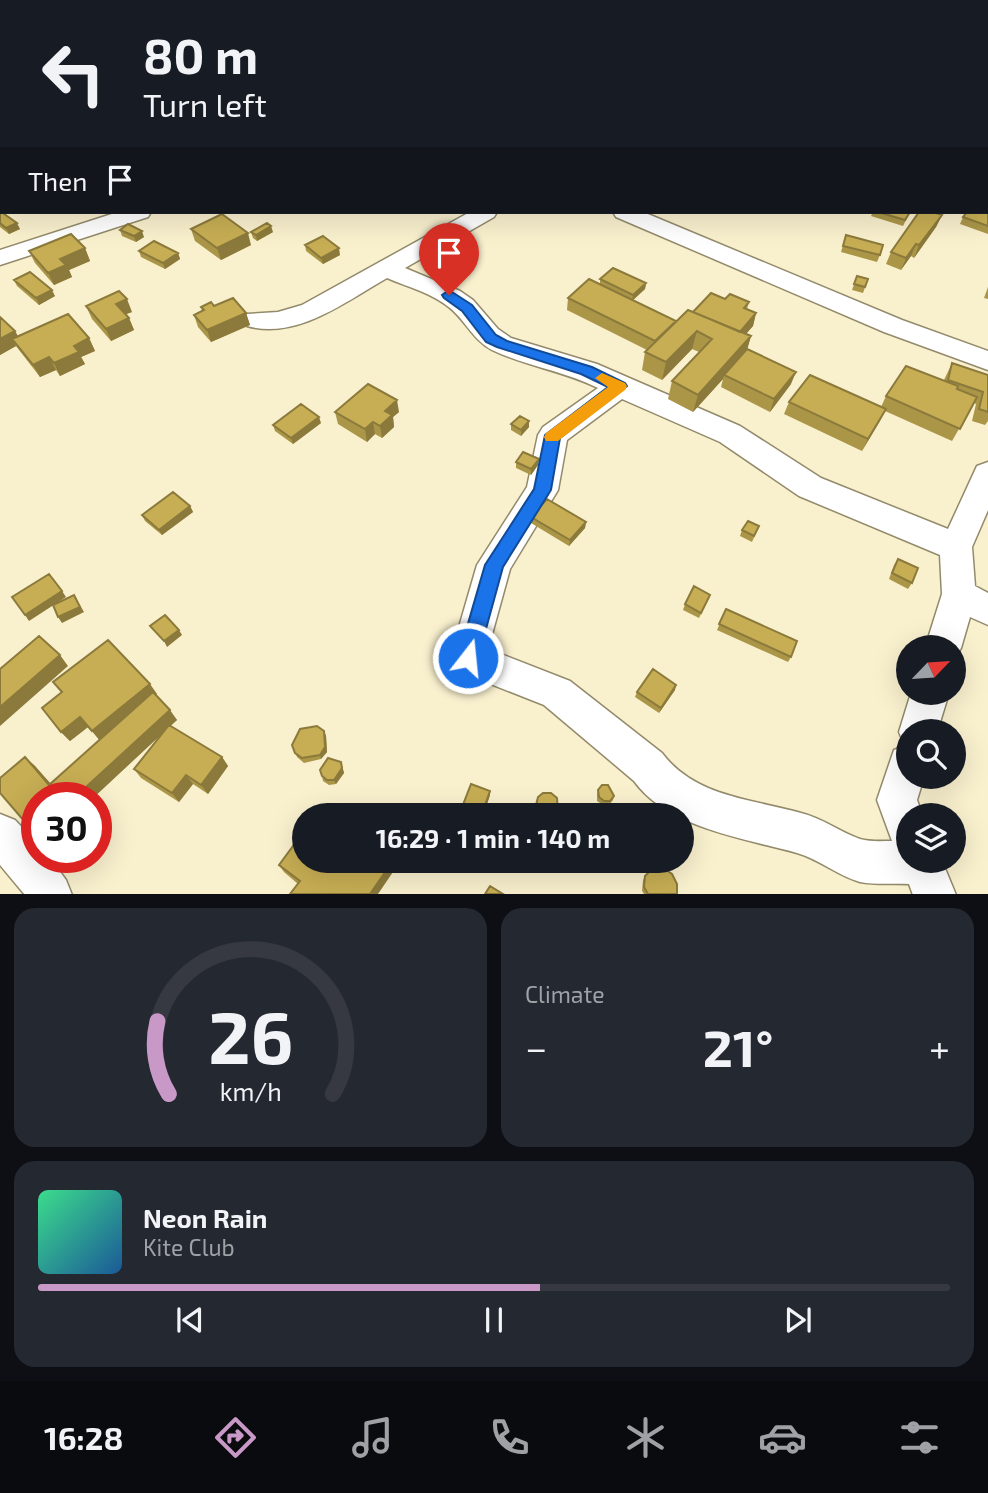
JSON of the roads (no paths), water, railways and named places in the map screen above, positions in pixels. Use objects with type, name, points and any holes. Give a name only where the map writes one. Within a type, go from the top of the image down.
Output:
[{"type":"street","points":[[0,258],[134,214]]},
{"type":"street","points":[[256,320],[279,321],[310,311],[482,214]]},
{"type":"street","points":[[629,214],[892,326],[988,361]]},
{"type":"street","points":[[386,269],[449,295],[467,308],[491,338],[502,344],[587,370],[730,434],[810,487],[956,547]]},
{"type":"street","points":[[620,386],[552,435],[542,490],[494,565],[468,658],[557,693],[648,767],[659,782],[680,796],[724,815],[804,834],[861,861],[896,862]]},
{"type":"street","points":[[952,635],[974,602],[956,547],[988,474]]},
{"type":"street","points":[[0,835],[32,868],[51,894]]}]
